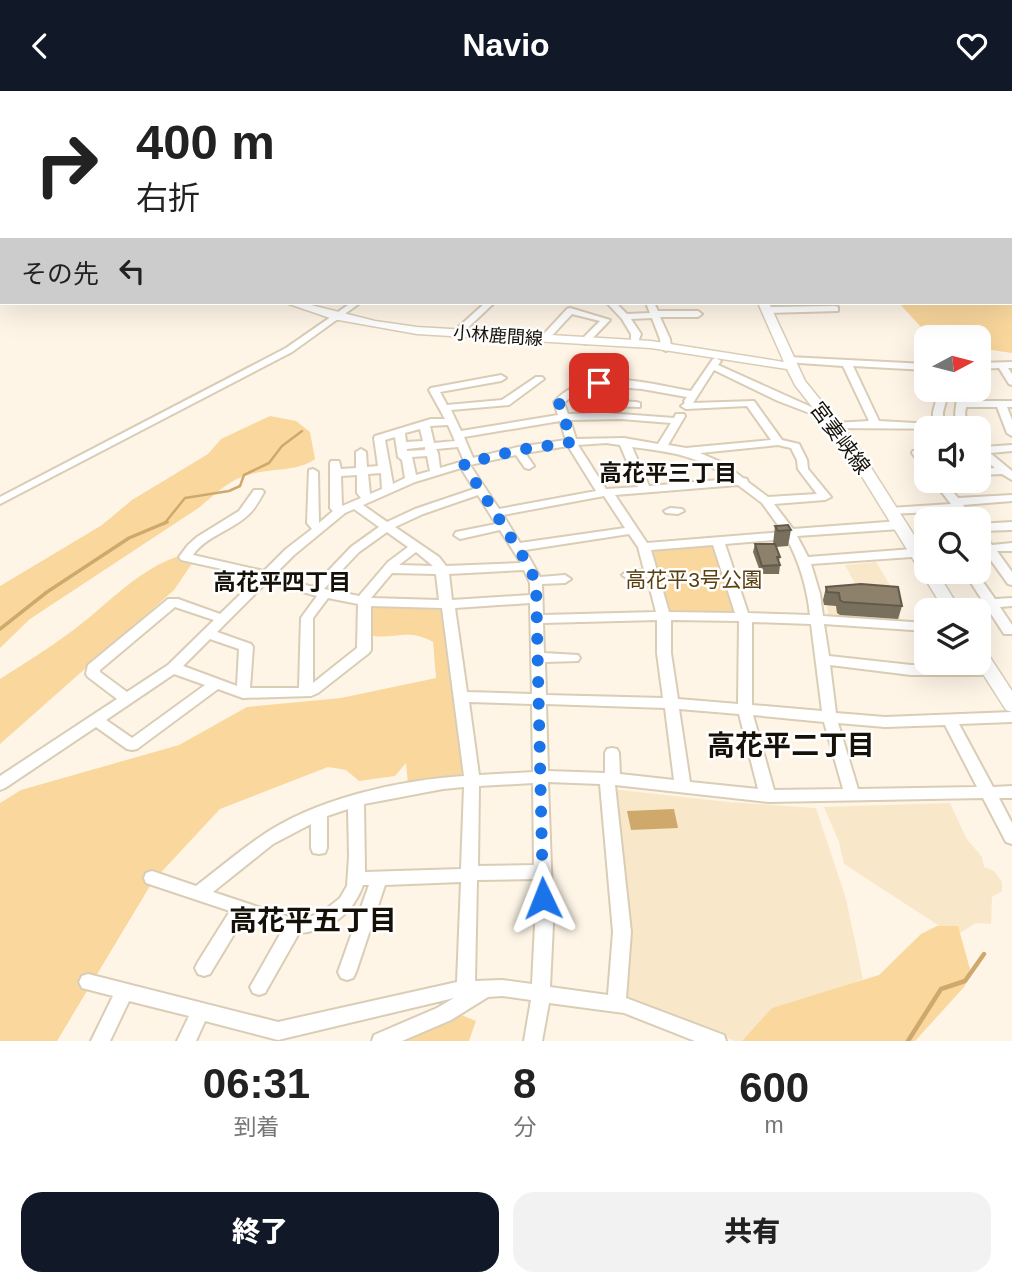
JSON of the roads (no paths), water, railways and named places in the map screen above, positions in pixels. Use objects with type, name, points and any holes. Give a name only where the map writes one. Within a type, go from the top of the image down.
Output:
[{"type":"main road","name":"小林鹿間線","points":[[298,305],[336,317],[456,334],[634,343],[716,361],[790,363]]},
{"type":"main road","name":"宮妻峡線","points":[[765,306],[790,363],[808,395],[830,420],[914,543]]},
{"type":"main road","points":[[991,673],[1012,706]]},
{"type":"street","points":[[0,501],[289,350],[353,305]]},
{"type":"street","points":[[456,334],[488,305]]},
{"type":"street","points":[[613,305],[636,334],[634,343]]},
{"type":"street","points":[[651,305],[666,348]]},
{"type":"street","points":[[765,306],[835,309]]},
{"type":"street","points":[[544,339],[570,311],[606,320],[585,341]]},
{"type":"street","points":[[625,317],[698,314]]},
{"type":"street","points":[[662,446],[716,361],[782,399],[830,420],[914,426]]},
{"type":"street","points":[[790,363],[914,366]]},
{"type":"street","points":[[847,363],[875,423]]},
{"type":"street","points":[[1007,365],[1012,382]]},
{"type":"street","points":[[501,378],[433,390],[452,422],[467,463],[536,581],[544,924],[541,993],[533,1041]]},
{"type":"street","points":[[444,408],[505,403],[539,379]]},
{"type":"street","points":[[683,787],[664,653],[664,616],[653,573],[644,547],[634,530],[571,442],[559,403],[564,396],[581,386],[600,379],[694,394]]},
{"type":"street","points":[[635,410],[640,387]]},
{"type":"street","points":[[686,406],[757,403],[755,389]]},
{"type":"street","points":[[750,403],[762,423],[767,423],[777,439],[797,448],[803,469],[825,497],[766,501]]},
{"type":"street","points":[[960,416],[961,404],[1007,404],[1012,433]]},
{"type":"street","points":[[341,511],[337,508],[335,468],[361,471],[383,464],[402,452],[562,417],[635,410],[677,421]]},
{"type":"street","points":[[388,489],[379,438],[424,424],[452,422]]},
{"type":"street","points":[[424,424],[436,472]]},
{"type":"street","points":[[399,431],[411,480]]},
{"type":"street","points":[[686,451],[797,435]]},
{"type":"street","points":[[624,441],[644,488]]},
{"type":"street","points":[[0,784],[173,668],[317,528],[341,511],[411,480],[518,450],[571,442],[624,441],[686,451],[719,465],[766,501],[790,534],[804,561],[814,594],[831,719],[852,795]]},
{"type":"street","points":[[991,449],[1012,448]]},
{"type":"street","points":[[518,450],[529,466]]},
{"type":"street","points":[[361,452],[363,493],[368,498]]},
{"type":"street","points":[[991,460],[1008,474]]},
{"type":"street","points":[[313,472],[313,523],[317,528]]},
{"type":"street","points":[[497,513],[605,492],[743,481]]},
{"type":"street","points":[[313,491],[336,489]]},
{"type":"street","points":[[306,693],[307,618],[320,593],[359,546],[388,526],[426,509],[482,490]]},
{"type":"street","points":[[258,492],[243,515],[203,540],[185,557],[266,576],[320,593],[365,601],[447,604],[536,599]]},
{"type":"street","points":[[947,493],[958,507]]},
{"type":"street","points":[[890,511],[1012,498]]},
{"type":"street","points":[[354,504],[417,546],[435,560],[442,570],[472,779],[466,988]]},
{"type":"street","points":[[644,547],[900,525]]},
{"type":"street","points":[[460,535],[505,526]]},
{"type":"street","points":[[991,528],[1012,526]]},
{"type":"street","points":[[518,547],[634,530]]},
{"type":"street","points":[[718,541],[744,617],[745,711],[768,796]]},
{"type":"street","points":[[173,668],[243,693],[306,693],[313,690],[364,650],[365,595],[388,569],[417,546]]},
{"type":"street","points":[[991,548],[1012,547]]},
{"type":"street","points":[[804,561],[914,553]]},
{"type":"street","points":[[991,554],[1008,568],[1012,581]]},
{"type":"street","points":[[388,569],[442,570],[529,566]]},
{"type":"street","points":[[628,575],[653,573]]},
{"type":"street","points":[[536,581],[565,579]]},
{"type":"street","points":[[1009,631],[991,603],[1012,601]]},
{"type":"street","points":[[127,699],[93,674],[93,669],[173,602],[223,619]]},
{"type":"street","points":[[537,619],[744,617],[914,626]]},
{"type":"street","points":[[208,634],[246,647],[243,693]]},
{"type":"street","points":[[538,657],[573,658]]},
{"type":"street","points":[[822,660],[914,670]]},
{"type":"street","points":[[96,720],[132,745],[217,684]]},
{"type":"street","points":[[461,697],[671,703],[897,723],[1012,717]]},
{"type":"street","points":[[950,720],[1012,838]]},
{"type":"street","points":[[612,753],[610,779],[622,932],[617,1003]]},
{"type":"street","points":[[199,893],[267,841],[319,814],[356,800],[407,788],[472,779],[540,776],[610,779],[768,796],[1012,792]]},
{"type":"street","points":[[152,877],[294,926],[311,925],[331,915],[355,888],[356,800]]},
{"type":"street","points":[[319,814],[319,848]]},
{"type":"street","points":[[355,879],[542,872]]},
{"type":"street","points":[[347,972],[379,879]]},
{"type":"street","points":[[204,968],[241,908]]},
{"type":"street","points":[[259,987],[294,926]]},
{"type":"street","points":[[88,982],[276,1036],[466,988],[487,988],[617,1003],[717,1041]]},
{"type":"street","points":[[381,1041],[444,1014],[487,988]]},
{"type":"street","points":[[100,1041],[124,992]]},
{"type":"street","points":[[186,1041],[200,1012]]},
{"type":"waterway","points":[[165,523],[185,498],[229,491],[240,486],[244,475],[269,463],[282,446],[302,431]]},
{"type":"waterway","points":[[0,629],[47,592],[129,538],[165,523]]},
{"type":"waterway","points":[[908,1041],[941,989],[965,981],[984,954]]},
{"type":"district","name":"高花平三丁目","points":[[668,473]]},
{"type":"district","name":"高花平四丁目","points":[[282,582]]},
{"type":"district","name":"高花平二丁目","points":[[791,745]]},
{"type":"district","name":"高花平五丁目","points":[[313,920]]},
{"type":"park label","name":"高花平3号公園","points":[[694,580]]}]
